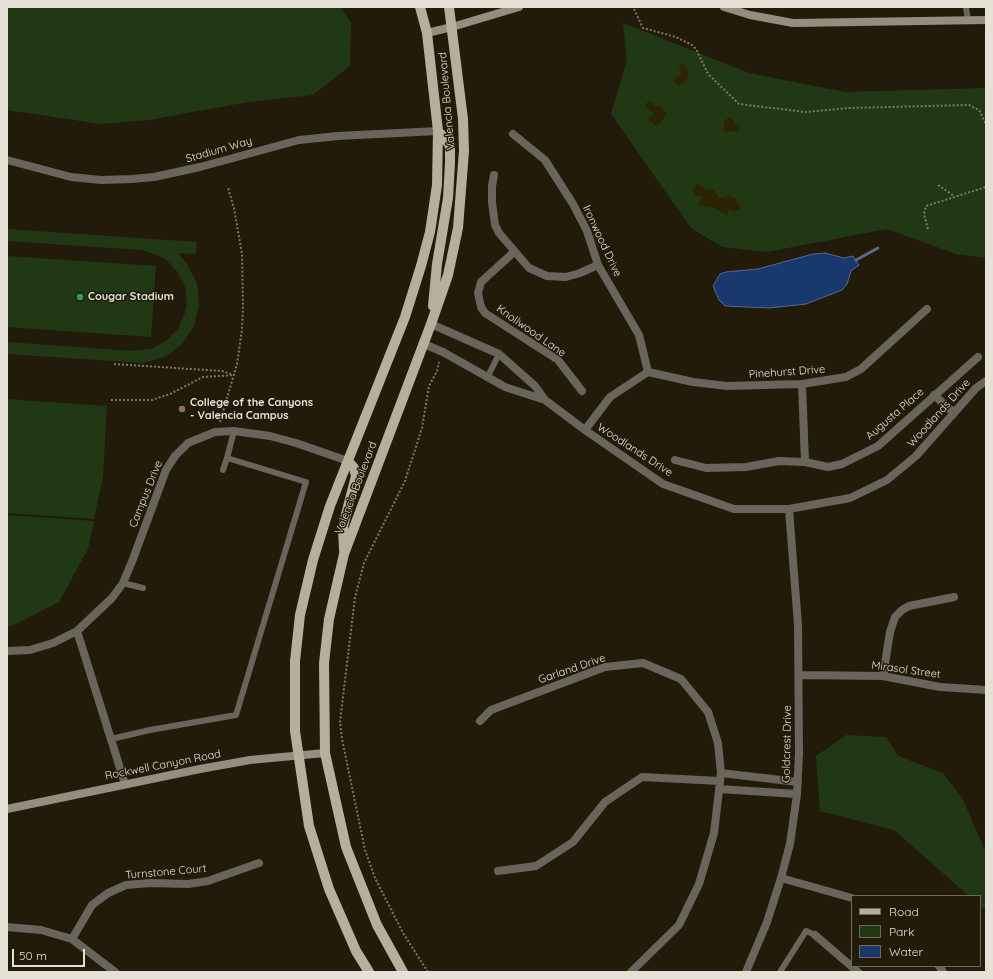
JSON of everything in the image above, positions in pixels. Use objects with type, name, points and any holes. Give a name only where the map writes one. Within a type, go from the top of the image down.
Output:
[{"type":"main road","name":"Valencia Boulevard","points":[[369,972],[356,951],[328,889],[309,826],[295,731],[295,661],[300,615],[313,560],[330,506],[405,317],[422,266],[430,232],[437,185],[438,131],[427,33],[420,7]]},
{"type":"main road","name":"Valencia Boulevard","points":[[403,972],[377,925],[346,847],[325,753],[323,698],[329,619],[344,554],[424,344],[448,275],[454,248],[463,179],[463,119],[449,7]]},
{"type":"main road","points":[[431,324],[437,264],[448,198],[450,163],[450,146],[438,131]]},
{"type":"main road","points":[[344,554],[343,526],[356,476],[354,468],[348,461]]},
{"type":"street","points":[[427,33],[519,7]]},
{"type":"street","points":[[724,7],[793,23],[986,20]]},
{"type":"street","name":"Stadium Way","points":[[7,160],[71,177],[101,180],[132,179],[161,176],[200,167],[299,140],[338,136],[438,131]]},
{"type":"street","name":"Ironwood Drive","points":[[513,134],[546,160],[587,231],[598,265],[639,335],[648,372]]},
{"type":"street","points":[[494,175],[492,202],[495,225],[499,233],[514,252],[529,268],[552,277],[573,275],[598,265]]},
{"type":"street","name":"Knollwood Lane","points":[[514,252],[481,282],[478,293],[481,307],[485,313],[558,360],[582,391]]},
{"type":"street","name":"Pinehurst Drive","points":[[648,372],[693,382],[727,386],[802,384],[846,377],[861,369],[927,309]]},
{"type":"street","name":"Woodlands Drive","points":[[431,324],[499,354],[535,386],[545,400],[585,430],[663,484],[734,509],[789,509],[850,498],[887,480],[916,456],[953,412],[976,388],[986,381]]},
{"type":"street","name":"Woodlands Drive","points":[[424,344],[443,352],[505,387],[545,400]]},
{"type":"street","name":"Augusta Place","points":[[675,460],[706,468],[746,468],[779,461],[805,462],[828,467],[842,464],[878,446],[978,357]]},
{"type":"street","points":[[585,430],[610,397],[648,372]]},
{"type":"street","points":[[802,384],[805,462]]},
{"type":"street","points":[[934,396],[953,412]]},
{"type":"street","name":"Campus Drive","points":[[7,652],[30,650],[53,643],[77,631],[112,598],[123,583],[166,470],[175,456],[188,443],[215,432],[234,431],[270,436],[296,443],[348,461]]},
{"type":"street","name":"Goldcrest Drive","points":[[746,972],[767,922],[781,878],[790,844],[797,794],[799,674],[798,625],[789,509]]},
{"type":"street","points":[[883,676],[890,632],[895,617],[909,606],[954,597]]},
{"type":"street","points":[[77,631],[125,784]]},
{"type":"street","name":"Garland Drive","points":[[480,721],[491,710],[605,666],[643,663],[681,679],[708,712],[718,743],[720,781],[714,833],[699,884],[679,924],[631,972]]},
{"type":"street","name":"Mirasol Street","points":[[799,674],[883,676],[940,687],[986,690]]},
{"type":"street","name":"Rockwell Canyon Road","points":[[7,809],[250,760],[325,753]]},
{"type":"street","points":[[498,871],[536,866],[573,842],[605,802],[642,777],[720,781],[798,782]]},
{"type":"street","points":[[720,781],[797,794]]},
{"type":"street","name":"Turnstone Court","points":[[72,939],[92,905],[108,893],[126,885],[151,882],[188,884],[208,881],[259,863]]},
{"type":"street","points":[[781,878],[851,898]]},
{"type":"street","points":[[7,927],[41,930],[72,939],[115,972]]},
{"type":"street","points":[[815,934],[851,966]]},
{"type":"lane","points":[[966,7],[968,21]]},
{"type":"lane","points":[[487,378],[499,354]]},
{"type":"lane","points":[[223,470],[234,431]]},
{"type":"lane","points":[[111,739],[150,730],[236,715],[306,482],[227,458]]},
{"type":"lane","points":[[123,583],[143,588]]},
{"type":"lane","points":[[780,972],[806,931],[815,934]]},
{"type":"path","points":[[634,9],[644,28],[676,37],[692,45],[696,49],[708,74],[739,104],[805,112],[850,108],[969,105],[979,110],[986,124]]},
{"type":"path","points":[[938,185],[954,196]]},
{"type":"path","points":[[928,229],[924,214],[926,206],[986,187]]},
{"type":"path","points":[[220,422],[234,375],[242,329],[243,280],[238,232],[228,188]]},
{"type":"path","points":[[428,972],[403,932],[375,878],[367,857],[342,739],[340,722],[355,597],[364,564],[405,481],[422,428],[429,386],[437,371],[439,362]]},
{"type":"path","points":[[114,364],[222,371],[234,375]]},
{"type":"path","points":[[111,400],[152,400],[170,394],[203,378],[234,375]]},
{"type":"green space","points":[[7,7],[341,7],[351,23],[350,66],[313,95],[248,102],[149,120],[101,124],[7,110]]},
{"type":"green space","points":[[623,23],[749,73],[845,92],[986,88],[986,258],[956,254],[887,229],[767,252],[722,247],[691,228],[611,114],[627,60]]},
{"type":"green space","points":[[7,229],[197,242],[196,254],[178,253],[187,264],[197,283],[199,305],[194,326],[182,344],[173,351],[164,357],[143,363],[7,354],[7,342],[133,351],[151,349],[166,341],[178,329],[187,304],[185,287],[177,271],[165,259],[158,255],[141,250],[7,241]]},
{"type":"green space","name":"Cougar Stadium","points":[[7,256],[156,266],[151,337],[7,327]]},
{"type":"green space","points":[[7,399],[107,406],[103,476],[94,519],[7,513]]},
{"type":"green space","points":[[7,515],[94,521],[88,549],[59,602],[12,626],[7,626]]},
{"type":"green space","points":[[846,735],[886,737],[898,756],[943,773],[962,798],[986,852],[986,911],[981,907],[981,895],[968,895],[894,830],[820,811],[816,756]]},
{"type":"sand","points":[[681,64],[686,66],[689,75],[684,83],[678,85],[674,82],[675,78],[681,75],[679,66]]},
{"type":"sand","points":[[650,101],[655,106],[661,106],[666,114],[660,124],[656,125],[649,121],[649,116],[655,114],[646,108],[647,102]]},
{"type":"sand","points":[[728,118],[733,119],[734,124],[740,125],[738,132],[725,132],[723,130],[724,121]]},
{"type":"sand","points":[[698,184],[705,189],[713,190],[719,198],[728,196],[735,198],[739,203],[740,209],[735,212],[729,209],[727,215],[714,207],[700,206],[698,203],[703,197],[696,196],[692,189]]},
{"type":"water","points":[[825,253],[844,258],[853,256],[859,265],[851,271],[847,284],[842,290],[806,304],[769,308],[725,306],[719,300],[713,286],[720,274],[726,272],[758,269],[813,254]]},
{"type":"waterway","points":[[856,260],[878,248]]},
{"type":"place","name":"Cougar Stadium","points":[[80,297]]},
{"type":"place","name":"College of the Canyons - Valencia Campus","points":[[182,409]]}]
